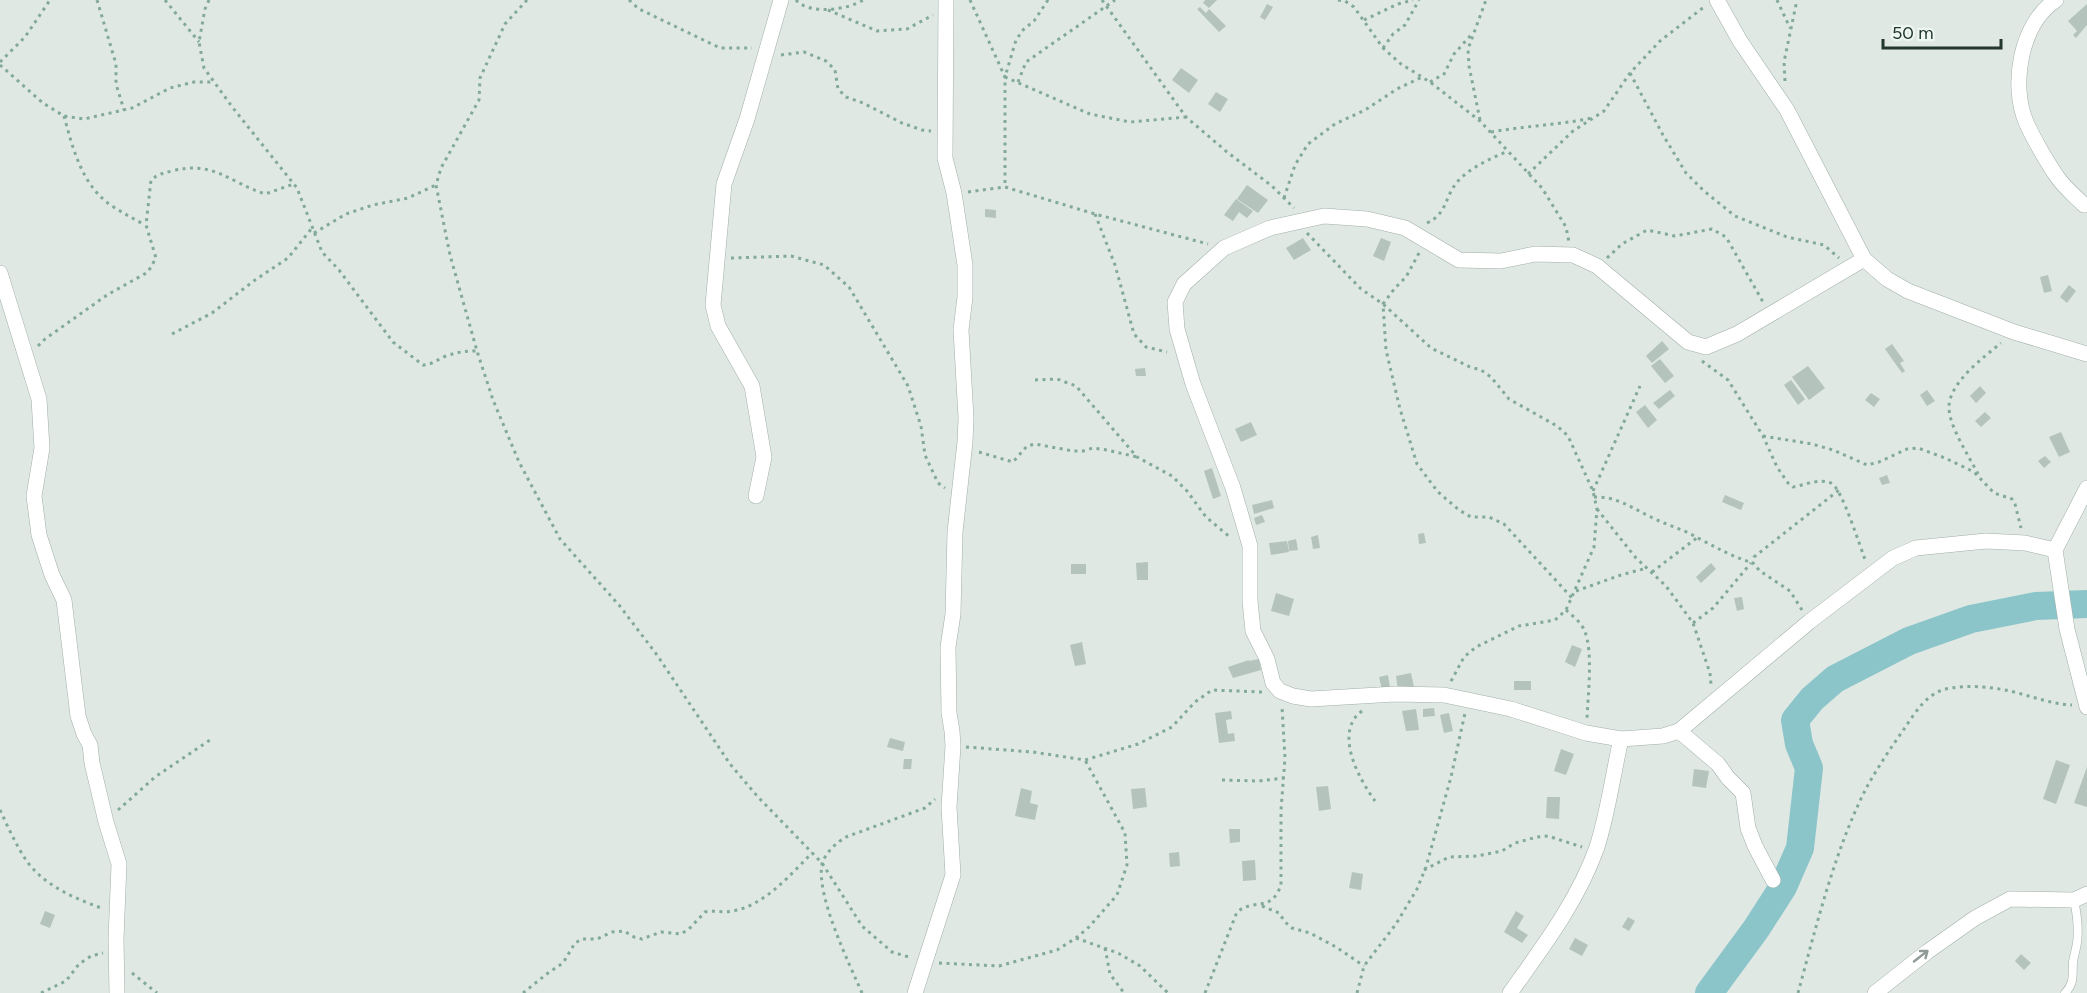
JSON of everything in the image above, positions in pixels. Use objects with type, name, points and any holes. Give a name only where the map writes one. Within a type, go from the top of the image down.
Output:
[{"type":"street","points":[[756,496],[764,457],[752,386],[718,326],[713,305],[724,184],[747,119],[781,0]]},
{"type":"street","points":[[2056,0],[2046,7],[2031,27],[2022,53],[2020,95],[2026,121],[2058,179],[2084,205]]},
{"type":"street","points":[[1710,3],[1740,41],[1787,110],[1864,259],[1887,279],[1908,291],[2014,332],[2087,354]]},
{"type":"street","points":[[915,993],[953,875],[949,807],[952,731],[949,712],[948,659],[949,634],[954,614],[957,499],[965,442],[966,418],[960,330],[965,265],[954,193],[945,158],[946,4]]},
{"type":"street","points":[[1864,259],[1737,334],[1706,347],[1688,342],[1597,266],[1573,255],[1535,254],[1501,261],[1459,260],[1405,228],[1367,219],[1324,216],[1270,228],[1224,248],[1184,284],[1175,302],[1177,329],[1192,384],[1233,488],[1250,546],[1250,601],[1253,632],[1267,659],[1274,683],[1280,691],[1311,699],[1377,694],[1444,695],[1511,709],[1586,733],[1621,739],[1663,736],[1679,731],[1809,622],[1893,558],[1916,548],[1986,541],[2025,543],[2055,550]]},
{"type":"street","points":[[0,273],[39,399],[42,448],[34,496],[39,535],[52,575],[64,600],[78,716],[90,745],[106,822],[119,864],[117,993]]},
{"type":"street","points":[[2087,488],[2055,550],[2067,629],[2087,706]]},
{"type":"street","points":[[1679,731],[1718,764],[1743,793],[1748,828],[1773,880]]},
{"type":"street","points":[[1510,993],[1546,943],[1580,887],[1601,834],[1621,739]]},
{"type":"street","points":[[1875,993],[1975,918],[2010,899],[2081,897]]},
{"type":"lane","points":[[2065,993],[2074,978],[2073,962],[2081,897]]},
{"type":"path","points":[[50,0],[25,37],[0,64],[43,103],[64,116],[84,119],[124,110],[170,88],[194,82],[214,82]]},
{"type":"path","points":[[97,0],[117,64],[116,84],[124,110]]},
{"type":"path","points":[[165,0],[200,42]]},
{"type":"path","points":[[208,0],[200,42],[204,68],[239,117],[294,184],[322,252],[339,270],[393,342],[423,365],[429,365],[464,351],[477,351]]},
{"type":"path","points":[[527,0],[505,24],[480,78],[479,100],[441,168],[436,185],[450,255],[493,400],[519,462],[560,539],[619,605],[644,638],[730,764],[758,797],[822,863],[862,926],[892,952],[925,962],[999,966],[1056,950],[1089,927],[1117,895],[1127,865],[1125,833],[1085,760]]},
{"type":"path","points":[[628,0],[639,9],[720,48],[750,48],[769,40]]},
{"type":"path","points":[[796,0],[800,4],[828,10],[877,32],[907,29],[946,4]]},
{"type":"path","points":[[828,10],[855,6],[863,0]]},
{"type":"path","points":[[970,0],[1005,76],[1090,114],[1130,122],[1186,117]]},
{"type":"path","points":[[1005,187],[1005,76],[1016,40],[1034,21],[1048,0]]},
{"type":"path","points":[[1102,0],[1186,117],[1272,186],[1361,290],[1383,304],[1431,348],[1481,370],[1491,377],[1509,399],[1557,426],[1568,436],[1593,490],[1597,509],[1594,547],[1573,598],[1566,610],[1555,620],[1519,626],[1476,647],[1460,663],[1444,695]]},
{"type":"path","points":[[1018,82],[1026,62],[1115,0]]},
{"type":"path","points":[[1338,0],[1345,1],[1354,7],[1383,48],[1401,64],[1430,82],[1480,121],[1508,151],[1542,188],[1566,227],[1573,255]]},
{"type":"path","points":[[1354,7],[1355,0]]},
{"type":"path","points":[[1364,20],[1398,4],[1413,0]]},
{"type":"path","points":[[1383,48],[1405,25],[1419,0]]},
{"type":"path","points":[[1480,121],[1468,49],[1486,0]]},
{"type":"path","points":[[1777,0],[1791,30]]},
{"type":"path","points":[[1787,110],[1784,62],[1797,0]]},
{"type":"path","points":[[1528,174],[1573,132],[1604,111],[1629,73],[1660,41],[1710,3]]},
{"type":"path","points":[[1430,82],[1444,74],[1460,45],[1474,33]]},
{"type":"path","points":[[764,57],[804,52],[826,61],[835,70],[838,89],[846,97],[922,130],[945,131]]},
{"type":"path","points":[[1629,73],[1686,172],[1704,191],[1735,216],[1787,237],[1824,245],[1850,267]]},
{"type":"path","points":[[1284,198],[1295,165],[1308,144],[1335,124],[1365,110],[1397,89],[1422,77]]},
{"type":"path","points":[[64,116],[74,155],[91,186],[110,205],[146,225]]},
{"type":"path","points":[[1490,132],[1593,118]]},
{"type":"path","points":[[1405,228],[1437,218],[1457,182],[1469,171],[1508,151]]},
{"type":"path","points":[[27,358],[45,339],[107,295],[148,272],[156,258],[146,225],[151,180],[157,175],[184,168],[204,168],[265,194],[294,184]]},
{"type":"path","points":[[314,233],[346,214],[373,205],[408,198],[436,185]]},
{"type":"path","points":[[954,193],[1005,187],[1095,214],[1224,248]]},
{"type":"path","points":[[1095,214],[1115,265],[1134,334],[1146,347],[1185,357]]},
{"type":"path","points":[[172,334],[212,313],[288,258],[312,228]]},
{"type":"path","points":[[1597,266],[1622,244],[1647,230],[1675,236],[1712,229],[1726,237],[1770,314]]},
{"type":"path","points":[[1425,240],[1406,277],[1383,304],[1386,350],[1400,409],[1417,464],[1438,492],[1459,510],[1471,517],[1489,517],[1504,524],[1573,598]]},
{"type":"path","points":[[717,259],[791,256],[824,265],[849,287],[908,386],[921,426],[925,455],[938,483],[957,499]]},
{"type":"path","points":[[2014,332],[1981,359],[1952,392],[1949,405],[1951,416],[1978,475],[1994,493],[2014,501],[2025,543]]},
{"type":"path","points":[[1688,342],[1706,365],[1728,380],[1763,436],[1777,467],[1788,483],[1793,487],[1824,482],[1831,483],[1839,490],[1872,574]]},
{"type":"path","points":[[1035,380],[1057,379],[1076,386],[1137,457]]},
{"type":"path","points":[[1593,490],[1640,386]]},
{"type":"path","points":[[1763,436],[1812,444],[1833,450],[1867,465],[1879,462],[1907,448],[1918,448],[1946,458],[1978,475]]},
{"type":"path","points":[[965,442],[980,453],[1013,462],[1027,446],[1035,444],[1072,451],[1093,448],[1137,457],[1172,476],[1187,491],[1206,517],[1250,555]]},
{"type":"path","points":[[1693,623],[1713,608],[1752,563],[1755,555],[1839,490]]},
{"type":"path","points":[[1594,497],[1608,497],[1621,502],[1653,519],[1698,537],[1725,553],[1752,563],[1760,572],[1790,591],[1809,622]]},
{"type":"path","points":[[1597,509],[1636,558],[1666,586],[1693,623],[1710,673],[1712,702]]},
{"type":"path","points":[[1652,572],[1698,537]]},
{"type":"path","points":[[1576,591],[1621,574],[1647,568]]},
{"type":"path","points":[[1566,610],[1584,630],[1588,648],[1586,733]]},
{"type":"path","points":[[1798,993],[1834,871],[1854,816],[1868,786],[1917,710],[1935,692],[1952,687],[1981,687],[2008,691],[2064,705],[2087,706]]},
{"type":"path","points":[[952,746],[1033,752],[1085,760],[1138,744],[1172,727],[1196,702],[1212,690],[1280,691],[1284,719],[1281,885],[1278,894],[1271,901],[1260,905],[1244,906],[1237,912],[1205,993]]},
{"type":"path","points":[[1375,801],[1356,772],[1350,746],[1350,729],[1357,715],[1367,708],[1377,694]]},
{"type":"path","points":[[1357,993],[1364,966],[1396,924],[1417,889],[1451,777],[1468,699]]},
{"type":"path","points":[[106,822],[155,777],[210,740]]},
{"type":"path","points":[[1222,780],[1259,781],[1284,778]]},
{"type":"path","points":[[862,993],[828,907],[823,884],[822,863],[836,843],[925,808],[950,783]]},
{"type":"path","points":[[0,810],[27,862],[53,885],[78,900],[117,913]]},
{"type":"path","points":[[1424,870],[1449,857],[1477,856],[1502,851],[1515,843],[1537,837],[1548,836],[1596,850]]},
{"type":"path","points":[[523,993],[563,963],[575,943],[582,939],[597,939],[612,932],[624,931],[642,939],[662,932],[681,934],[705,912],[733,911],[755,903],[784,881],[812,853]]},
{"type":"path","points":[[1260,905],[1279,913],[1292,928],[1310,933],[1364,966]]},
{"type":"path","points":[[1076,938],[1118,953],[1140,966],[1168,993]]},
{"type":"path","points":[[1105,948],[1110,974],[1124,993]]},
{"type":"path","points":[[41,993],[66,981],[79,963],[91,956],[108,953],[117,958],[157,993]]},
{"type":"building","points":[[1205,0],[1217,0],[1209,8],[1203,3]]},
{"type":"building","points":[[1267,4],[1273,7],[1265,20],[1260,17]]},
{"type":"building","points":[[2087,4],[2087,25],[2076,38],[2073,35],[2077,31],[2068,21]]},
{"type":"building","points":[[1200,7],[1206,13],[1209,9],[1226,26],[1219,32],[1197,9]]},
{"type":"building","points":[[1181,68],[1198,80],[1189,93],[1172,80]]},
{"type":"building","points":[[1216,92],[1228,99],[1220,112],[1208,104]]},
{"type":"building","points":[[1247,185],[1268,200],[1258,213],[1237,199]]},
{"type":"building","points":[[1236,199],[1253,211],[1247,218],[1239,212],[1233,221],[1224,215]]},
{"type":"building","points":[[985,209],[996,210],[996,218],[985,217]]},
{"type":"building","points":[[1303,238],[1311,250],[1294,260],[1286,248]]},
{"type":"building","points":[[1381,238],[1391,242],[1384,261],[1373,256]]},
{"type":"building","points":[[2048,275],[2052,291],[2044,293],[2040,277]]},
{"type":"building","points":[[2069,285],[2076,291],[2067,303],[2060,297]]},
{"type":"building","points":[[1662,341],[1669,349],[1652,363],[1646,356]]},
{"type":"building","points":[[1892,344],[1904,361],[1900,363],[1905,371],[1902,373],[1885,349]]},
{"type":"building","points":[[1660,359],[1674,376],[1665,383],[1651,366]]},
{"type":"building","points":[[1808,366],[1825,388],[1809,400],[1792,377]]},
{"type":"building","points":[[1145,368],[1146,376],[1136,376],[1135,369]]},
{"type":"building","points":[[1791,380],[1805,399],[1798,405],[1784,385]]},
{"type":"building","points":[[1980,386],[1986,393],[1976,403],[1970,396]]},
{"type":"building","points":[[1670,390],[1675,396],[1659,409],[1653,403]]},
{"type":"building","points":[[1927,390],[1935,401],[1927,406],[1920,395]]},
{"type":"building","points":[[1871,393],[1880,399],[1874,407],[1865,400]]},
{"type":"building","points":[[1645,405],[1657,420],[1648,428],[1636,412]]},
{"type":"building","points":[[1985,412],[1991,418],[1981,427],[1975,421]]},
{"type":"building","points":[[1251,422],[1257,435],[1241,442],[1235,429]]},
{"type":"building","points":[[2061,432],[2070,452],[2059,457],[2049,437]]},
{"type":"building","points":[[2045,456],[2051,462],[2044,468],[2038,461]]},
{"type":"building","points":[[1212,468],[1221,496],[1213,499],[1204,471]]},
{"type":"building","points":[[1887,475],[1890,483],[1882,485],[1879,478]]},
{"type":"building","points":[[1725,495],[1744,503],[1741,510],[1722,502]]},
{"type":"building","points":[[1272,500],[1274,508],[1254,514],[1252,505]]},
{"type":"building","points":[[1262,515],[1265,522],[1256,525],[1254,518]]},
{"type":"building","points":[[1424,533],[1426,543],[1419,544],[1418,534]]},
{"type":"building","points":[[1318,535],[1320,548],[1313,549],[1311,537]]},
{"type":"building","points":[[1296,539],[1298,550],[1289,551],[1288,541]]},
{"type":"building","points":[[1287,541],[1289,552],[1271,555],[1269,543]]},
{"type":"building","points":[[1148,562],[1148,580],[1137,580],[1136,563]]},
{"type":"building","points":[[1711,563],[1716,569],[1701,583],[1696,577]]},
{"type":"building","points":[[1071,564],[1086,564],[1086,574],[1071,574]]},
{"type":"building","points":[[1276,593],[1294,599],[1289,616],[1271,611]]},
{"type":"building","points":[[1742,597],[1744,609],[1737,611],[1734,598]]},
{"type":"building","points":[[1082,642],[1086,664],[1075,666],[1070,645]]},
{"type":"building","points":[[1572,645],[1582,649],[1575,667],[1565,662]]},
{"type":"building","points":[[1259,659],[1261,670],[1233,678],[1228,667]]},
{"type":"building","points":[[1411,673],[1414,687],[1398,690],[1396,676]]},
{"type":"building","points":[[1388,675],[1390,688],[1382,690],[1379,677]]},
{"type":"building","points":[[1514,681],[1531,681],[1531,690],[1514,690]]},
{"type":"building","points":[[1434,708],[1435,716],[1423,717],[1423,709]]},
{"type":"building","points":[[1416,709],[1419,730],[1406,731],[1402,711]]},
{"type":"building","points":[[1231,711],[1232,719],[1226,720],[1228,734],[1234,733],[1235,741],[1219,743],[1215,713]]},
{"type":"building","points":[[1449,713],[1453,731],[1444,733],[1440,715]]},
{"type":"building","points":[[890,738],[905,742],[903,751],[887,747]]},
{"type":"building","points":[[1561,749],[1574,754],[1566,775],[1554,771]]},
{"type":"building","points":[[904,759],[912,759],[911,769],[903,769]]},
{"type":"building","points":[[2056,760],[2070,765],[2056,804],[2043,799]]},
{"type":"building","points":[[2087,767],[2087,807],[2074,803]]},
{"type":"building","points":[[1694,769],[1709,771],[1706,788],[1692,786]]},
{"type":"building","points":[[1328,786],[1331,809],[1319,811],[1316,787]]},
{"type":"building","points":[[1021,788],[1032,791],[1030,803],[1038,805],[1035,820],[1015,816]]},
{"type":"building","points":[[1145,788],[1147,807],[1133,809],[1131,789]]},
{"type":"building","points":[[1547,797],[1560,797],[1559,819],[1546,818]]},
{"type":"building","points":[[1229,829],[1240,829],[1240,842],[1230,843]]},
{"type":"building","points":[[1179,852],[1180,866],[1170,867],[1169,853]]},
{"type":"building","points":[[1255,860],[1256,880],[1243,881],[1242,861]]},
{"type":"building","points":[[1352,872],[1363,874],[1361,890],[1349,888]]},
{"type":"building","points":[[45,911],[55,915],[50,928],[40,924]]},
{"type":"building","points":[[1516,911],[1524,916],[1517,928],[1528,935],[1522,943],[1504,932]]},
{"type":"building","points":[[1628,917],[1635,921],[1629,931],[1622,927]]},
{"type":"building","points":[[1575,938],[1588,945],[1582,956],[1569,949]]},
{"type":"building","points":[[2021,954],[2031,963],[2024,970],[2015,961]]},
{"type":"waterway","points":[[1709,993],[1756,929],[1783,887],[1800,848],[1809,768],[1799,744],[1795,720],[1812,699],[1835,679],[1909,641],[1971,619],[2036,606],[2087,604]]}]
